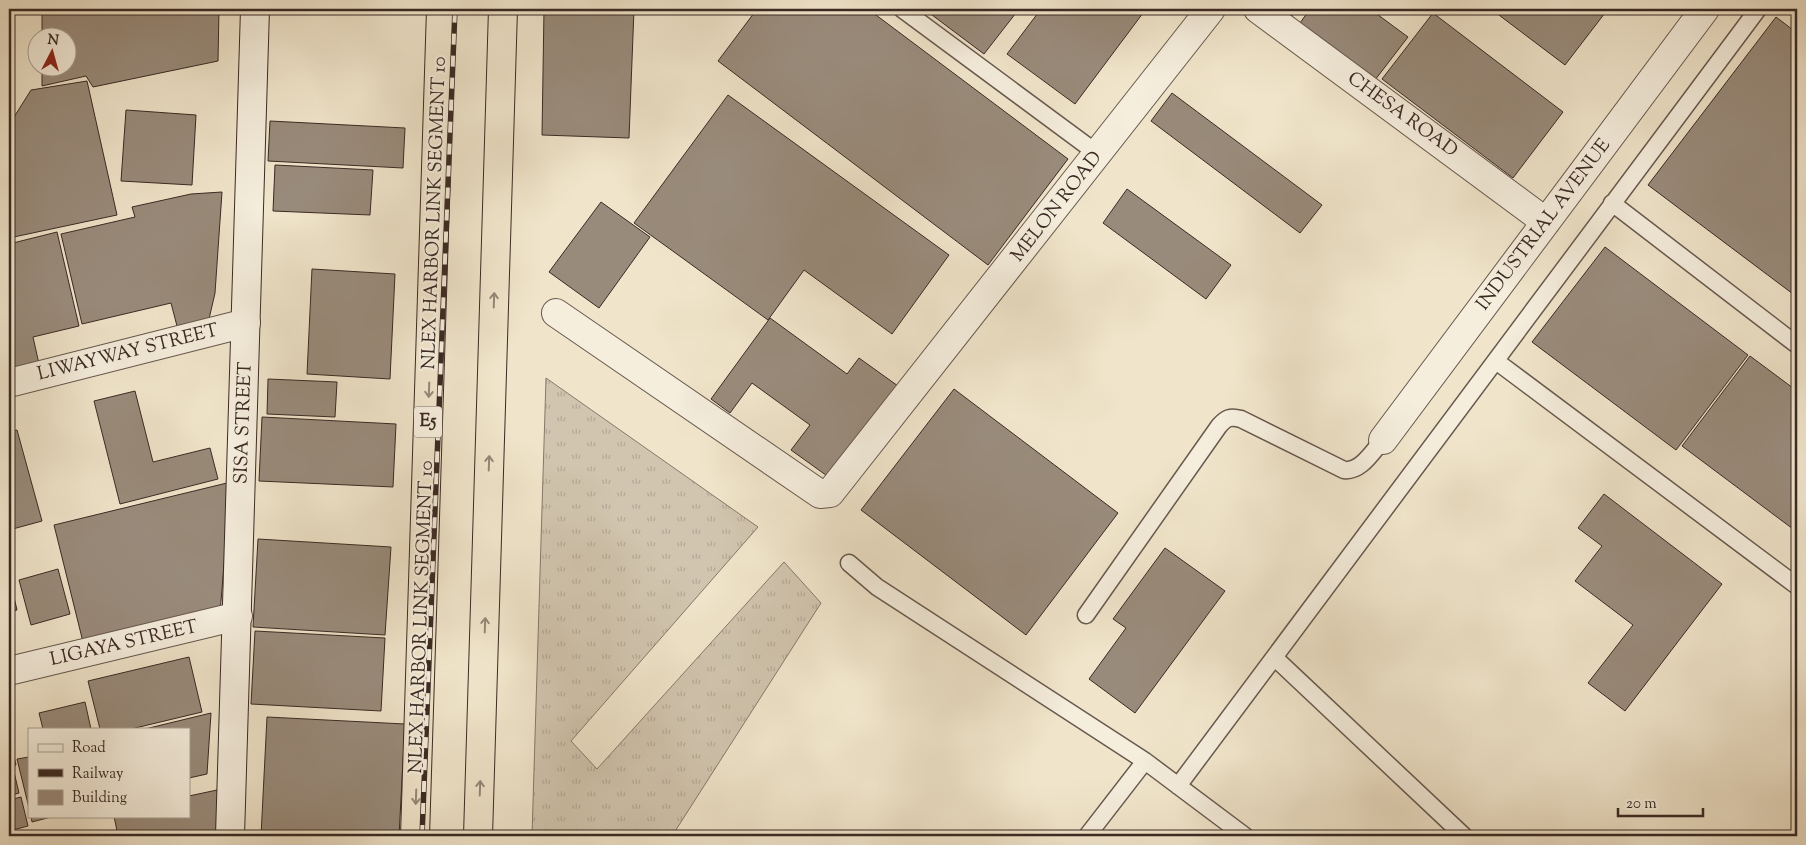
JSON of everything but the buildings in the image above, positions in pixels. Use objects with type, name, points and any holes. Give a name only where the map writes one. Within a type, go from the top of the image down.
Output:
[{"type":"highway","name":"NLEX HARBOR LINK SEGMENT 10","points":[[415,836],[441,9]]},
{"type":"highway","points":[[478,836],[503,9]]},
{"type":"street","name":"SISA STREET","points":[[230,836],[255,9]]},
{"type":"street","name":"MELON ROAD","points":[[556,313],[820,494],[830,493],[1211,9]]},
{"type":"street","name":"CHESA ROAD","points":[[1258,9],[1546,222]]},
{"type":"street","name":"INDUSTRIAL AVENUE","points":[[1383,440],[1705,9]]},
{"type":"street","name":"LIWAYWAY STREET","points":[[9,383],[246,323]]},
{"type":"street","name":"LIGAYA STREET","points":[[9,671],[238,616]]},
{"type":"lane","points":[[902,9],[1098,154]]},
{"type":"lane","points":[[1178,786],[1758,9]]},
{"type":"lane","points":[[1612,203],[1797,344]]},
{"type":"lane","points":[[1496,360],[1797,586]]},
{"type":"lane","points":[[1086,616],[1219,426],[1227,418],[1234,417],[1344,470],[1351,471],[1358,467],[1383,440]]},
{"type":"lane","points":[[849,563],[877,587],[1145,761],[1245,836]]},
{"type":"lane","points":[[1275,658],[1464,836]]},
{"type":"lane","points":[[1087,836],[1145,761]]},
{"type":"green space","points":[[546,378],[758,527],[571,741],[597,769],[784,562],[821,603],[672,836],[532,836]]},
{"type":"railway","points":[[422,836],[455,9]]}]
